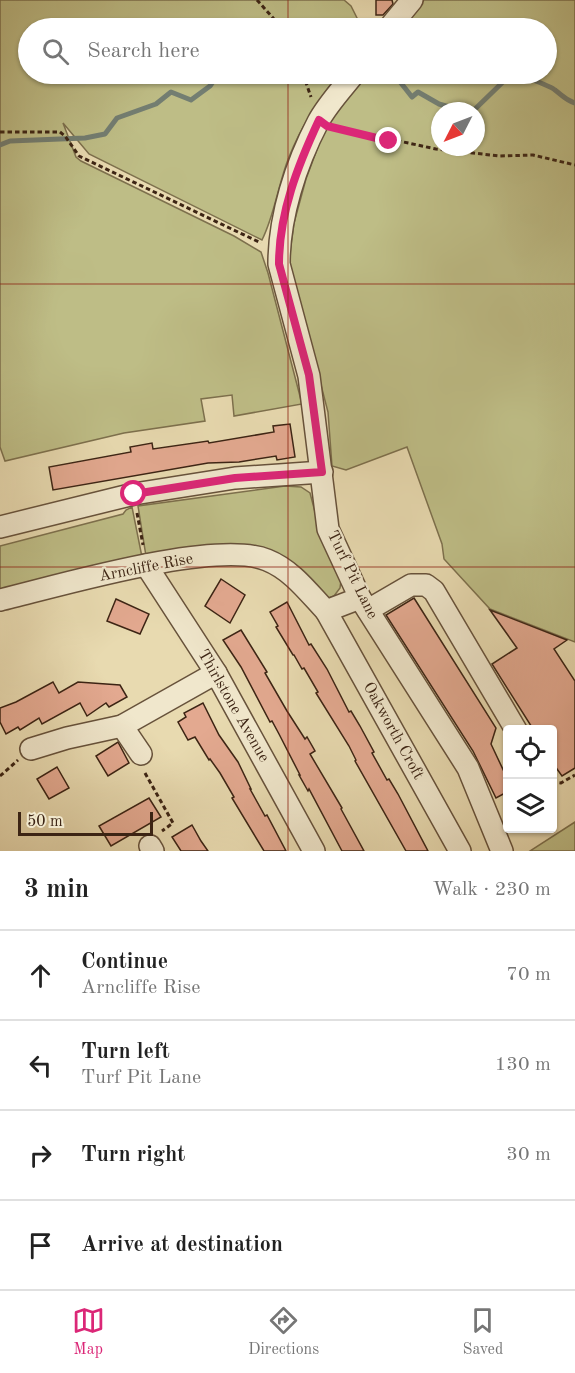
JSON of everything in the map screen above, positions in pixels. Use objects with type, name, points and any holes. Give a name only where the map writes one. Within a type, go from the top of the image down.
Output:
[{"type":"street","points":[[397,18],[412,0]]},
{"type":"street","name":"Turf Pit Lane","points":[[346,84],[322,116],[298,165],[279,247],[279,264],[309,375],[328,529],[364,604],[468,768],[502,851]]},
{"type":"street","points":[[0,527],[134,494],[235,478],[322,472]]},
{"type":"street","name":"Arncliffe Rise","points":[[0,600],[146,566],[206,556],[231,554],[266,559],[291,574]]},
{"type":"street","name":"Thirlstone Avenue","points":[[146,566],[216,673],[314,851]]},
{"type":"street","name":"Oakworth Croft","points":[[291,574],[326,611],[460,851]]},
{"type":"street","points":[[326,611],[364,604],[411,585],[426,585],[434,591],[514,725]]},
{"type":"street","points":[[31,749],[122,726],[216,673]]},
{"type":"street","points":[[122,726],[141,754]]},
{"type":"path","points":[[257,0],[273,18]]},
{"type":"path","points":[[322,116],[327,126],[436,149],[500,156],[533,155],[575,165]]},
{"type":"path","points":[[0,132],[60,132],[79,156],[263,245],[279,247]]},
{"type":"path","points":[[134,494],[146,566]]},
{"type":"path","points":[[141,754],[139,763],[173,823],[158,832],[151,848]]},
{"type":"path","points":[[557,783],[561,783],[575,775]]},
{"type":"shaded area","points":[[0,0],[344,0],[351,6],[357,18],[18,18],[18,84],[331,84],[311,114],[294,146],[262,240],[89,154],[63,123],[76,157],[81,161],[234,236],[261,252],[302,404],[234,416],[232,395],[201,399],[205,421],[124,433],[5,461],[0,447]]},
{"type":"shaded area","points":[[424,0],[575,0],[575,642],[490,609],[444,559],[442,544],[407,447],[346,470],[332,466],[328,412],[289,261],[294,223],[306,179],[325,128],[358,84],[557,84],[557,18],[410,18]]},
{"type":"shaded area","points":[[285,486],[301,487],[310,493],[323,542],[341,580],[340,588],[334,596],[326,599],[230,546],[196,547],[146,556],[138,506]]},
{"type":"shaded area","points":[[132,507],[142,557],[0,592],[0,546],[123,514]]},
{"type":"shaded area","points":[[575,822],[575,851],[530,851]]},
{"type":"building","points":[[376,0],[392,0],[393,4],[383,15],[376,15]]},
{"type":"building","points":[[290,424],[295,457],[277,460],[276,456],[239,462],[208,463],[53,490],[49,467],[131,452],[130,447],[152,443],[153,449],[208,441],[209,443],[274,432],[273,426]]},
{"type":"building","points":[[221,579],[245,595],[230,623],[205,606]]},
{"type":"building","points":[[414,598],[496,728],[491,744],[503,770],[503,794],[496,798],[473,751],[386,615]]},
{"type":"building","points":[[116,599],[149,614],[140,634],[107,621]]},
{"type":"building","points":[[287,602],[309,645],[311,644],[327,669],[349,712],[351,711],[360,726],[374,752],[372,753],[398,794],[428,851],[406,851],[355,761],[349,746],[316,693],[318,692],[276,627],[278,626],[270,612]]},
{"type":"building","points":[[490,610],[567,640],[554,649],[575,681],[575,768],[562,776],[557,769],[557,725],[530,725],[492,664],[517,648]]},
{"type":"building","points":[[241,630],[267,672],[265,673],[287,711],[315,751],[310,754],[364,851],[342,851],[309,789],[308,791],[299,775],[272,721],[270,722],[241,667],[223,640]]},
{"type":"building","points":[[53,682],[59,693],[78,682],[120,685],[127,697],[109,707],[106,703],[87,716],[80,703],[42,724],[39,718],[20,730],[18,727],[6,734],[0,722],[0,708]]},
{"type":"building","points":[[203,703],[286,851],[264,851],[232,798],[234,797],[220,773],[195,737],[188,740],[178,722],[186,717],[184,713]]},
{"type":"building","points":[[118,742],[129,763],[108,776],[96,756]]},
{"type":"building","points":[[57,767],[69,788],[49,799],[37,779]]},
{"type":"building","points":[[149,798],[161,817],[111,846],[99,826]]},
{"type":"building","points":[[192,825],[208,851],[181,851],[172,837]]},
{"type":"waterway","points":[[0,145],[10,141],[85,138],[105,134],[117,118],[156,104],[171,92],[191,100],[211,84]]},
{"type":"waterway","points":[[402,84],[412,97],[418,92],[436,102]]},
{"type":"waterway","points":[[482,102],[501,84]]},
{"type":"waterway","points":[[544,84],[575,103]]},
{"type":"route","points":[[134,494],[235,478],[322,472],[309,375],[279,264],[279,247],[286,210],[298,165],[319,120],[327,126],[389,141]]}]
